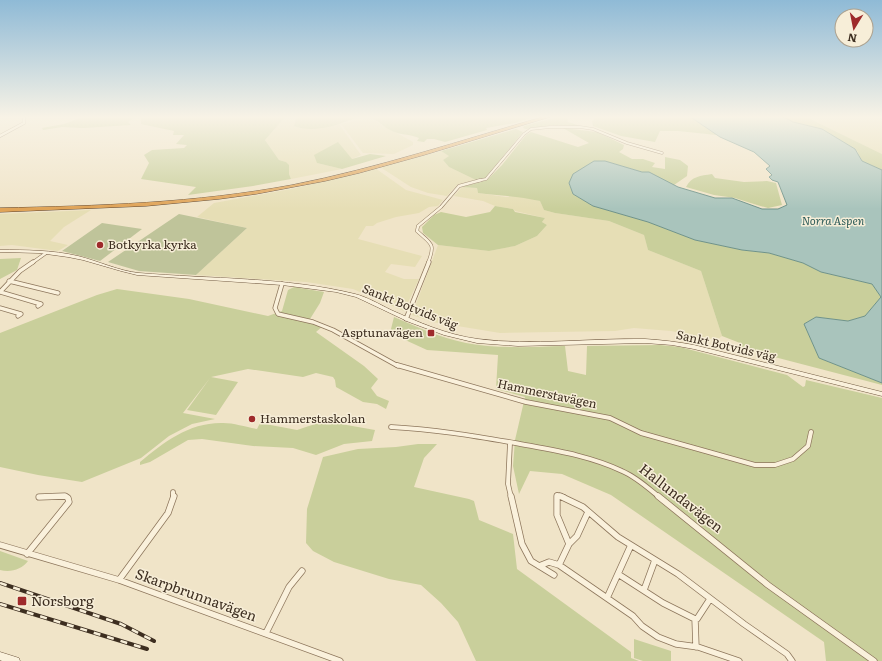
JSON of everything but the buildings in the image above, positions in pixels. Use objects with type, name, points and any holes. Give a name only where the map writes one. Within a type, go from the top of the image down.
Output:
[{"type":"highway","points":[[0,209],[170,200],[259,189],[348,172],[436,147]]},
{"type":"highway","points":[[0,209],[193,201],[260,192],[350,174],[444,147]]},
{"type":"main road","name":"Sankt Botvids väg","points":[[0,251],[46,253],[76,257],[137,274],[282,284],[325,289],[348,294],[365,300],[406,319],[452,336],[493,343],[645,341],[672,343],[694,347],[882,394]]},
{"type":"main road","points":[[0,656],[16,661]]},
{"type":"street","points":[[406,319],[433,251],[432,245],[417,231],[418,226],[439,209],[459,186],[486,179],[513,147]]},
{"type":"street","points":[[638,147],[662,153]]},
{"type":"street","points":[[38,306],[41,304],[0,292],[20,271],[46,253]]},
{"type":"street","points":[[9,282],[58,293]]},
{"type":"street","name":"Hammerstavägen","points":[[282,284],[276,308],[278,314],[313,322],[333,330],[400,367],[413,371],[454,381],[526,402],[610,418],[641,433],[755,465],[775,465],[793,459],[808,446],[812,432]]},
{"type":"street","points":[[0,308],[21,314],[18,316]]},
{"type":"street","name":"Hallundavägen","points":[[391,427],[454,434],[573,454],[602,461],[626,472],[652,490],[774,590],[874,661]]},
{"type":"street","points":[[510,443],[508,484],[522,544],[531,561],[554,575]]},
{"type":"street","name":"Skarpbrunnavägen","points":[[119,580],[168,513],[174,494],[173,492]]},
{"type":"street","points":[[27,554],[69,502],[68,498],[65,496],[39,497]]},
{"type":"street","points":[[569,544],[557,515],[557,496],[570,499],[583,507],[618,538],[678,574],[787,654],[792,661]]},
{"type":"street","points":[[559,565],[569,544],[577,536],[588,512]]},
{"type":"street","name":"Skarpbrunnavägen","points":[[0,545],[119,580],[340,661]]},
{"type":"street","points":[[607,598],[631,545]]},
{"type":"street","points":[[644,590],[655,560]]},
{"type":"street","points":[[539,566],[546,562],[552,562],[559,565],[633,616],[641,627],[676,644],[696,647],[739,661]]},
{"type":"street","name":"Skarpbrunnavägen","points":[[266,633],[289,586],[302,571]]},
{"type":"street","points":[[618,574],[663,604],[695,619]]},
{"type":"street","points":[[695,619],[697,619],[710,598]]},
{"type":"street","points":[[695,619],[696,647]]},
{"type":"shaded area","points":[[270,147],[355,147],[361,155],[352,159],[317,163],[342,169],[291,179],[288,165],[286,162],[279,160]]},
{"type":"shaded area","points":[[358,147],[409,147],[394,154],[363,153]]},
{"type":"shaded area","points":[[867,147],[882,147],[882,154]]},
{"type":"shaded area","points":[[441,151],[450,156],[443,160],[449,167],[478,181],[457,185],[447,196],[428,193],[411,187],[380,167]]},
{"type":"shaded area","points":[[375,168],[406,190],[443,200],[438,206],[429,207],[419,213],[396,217],[377,223],[373,226],[366,226],[358,239],[422,256],[415,267],[391,264],[385,272],[404,279],[419,279],[404,311],[353,289],[306,282],[196,275],[247,228],[197,217],[214,203],[296,188]]},
{"type":"shaded area","points":[[462,187],[477,188],[478,193],[506,197],[519,196],[540,201],[544,210],[609,221],[644,235],[648,250],[701,271],[722,336],[717,340],[671,331],[634,328],[615,331],[500,333],[433,322],[412,315],[438,245],[489,251],[515,246],[537,236],[547,225],[542,222],[545,218],[515,211],[513,209],[495,206],[483,201],[454,196]]},
{"type":"shaded area","points":[[91,210],[64,227],[50,241],[68,245],[58,251],[12,245],[0,246],[0,214]]},
{"type":"green space","points":[[270,147],[279,160],[286,162],[289,165],[289,174],[291,179],[188,195],[196,187],[141,179],[149,163],[144,155],[152,150]]},
{"type":"green space","points":[[329,147],[342,147],[352,159],[370,154],[386,156],[342,169],[317,163],[314,155]]},
{"type":"green space","points":[[455,147],[511,147],[485,179],[478,181],[449,167],[443,160],[449,156],[441,151]]},
{"type":"green space","points":[[517,147],[624,147],[619,152],[632,159],[643,159],[655,163],[652,167],[665,169],[665,157],[680,160],[688,166],[687,176],[674,185],[649,172],[642,172],[605,161],[594,161],[574,174],[569,184],[573,194],[593,206],[648,222],[695,240],[742,250],[769,253],[803,263],[821,272],[872,284],[881,297],[865,316],[848,321],[816,317],[804,324],[819,358],[882,383],[882,385],[744,349],[740,343],[722,336],[701,271],[648,250],[644,235],[609,221],[544,210],[540,201],[478,193],[477,188],[462,187],[487,180],[502,165]]},
{"type":"green space","points":[[850,147],[867,147],[882,154],[882,170],[862,161],[857,151]]},
{"type":"green space","points":[[712,174],[715,178],[744,182],[767,181],[776,183],[782,205],[768,208],[735,198],[714,195],[686,187],[688,183],[700,176]]},
{"type":"green space","points":[[495,206],[513,209],[515,212],[545,218],[542,222],[547,225],[537,236],[515,246],[489,251],[438,245],[423,233],[422,227],[434,215],[441,212],[466,217],[490,212]]},
{"type":"green space","points":[[179,214],[247,228],[196,275],[139,271],[108,262]]},
{"type":"green space","points":[[102,223],[142,229],[100,261],[62,251]]},
{"type":"green space","points":[[21,258],[17,270],[0,279],[0,259]]},
{"type":"green space","points":[[294,287],[324,292],[320,303],[310,319],[324,325],[316,332],[364,366],[378,379],[371,388],[377,396],[389,401],[386,409],[377,404],[363,402],[336,387],[333,377],[316,373],[303,377],[248,369],[211,377],[238,382],[216,415],[187,410],[210,378],[183,413],[215,419],[192,424],[169,436],[141,458],[82,482],[0,467],[0,333],[97,295],[117,289],[189,299],[268,316],[282,311],[288,290]]},
{"type":"green space","points":[[394,317],[438,335],[466,343],[503,347],[565,346],[568,371],[586,375],[587,346],[660,345],[680,347],[787,375],[803,387],[805,386],[806,380],[882,398],[882,661],[826,661],[824,642],[611,495],[562,474],[530,471],[519,494],[513,466],[515,440],[525,397],[496,389],[498,355],[427,350],[390,333]]},
{"type":"green space","points":[[324,421],[375,430],[372,441],[344,444],[316,455],[293,448],[253,446],[202,439],[188,440],[150,462],[140,465],[140,462],[158,447],[178,435],[199,426],[227,423],[257,429],[260,423],[297,430]]},
{"type":"green space","points":[[418,444],[437,444],[424,458],[414,487],[474,501],[479,520],[513,534],[517,569],[631,652],[631,658],[639,661],[476,661],[458,622],[441,603],[421,585],[389,579],[334,562],[313,551],[306,543],[307,509],[323,457],[358,449]]},
{"type":"green space","points":[[0,551],[28,561],[16,570],[0,570]]},
{"type":"green space","points":[[634,639],[671,651],[671,661],[643,661],[634,658]]},
{"type":"water","name":"Norra Aspen","points":[[742,147],[851,147],[855,149],[862,161],[882,170],[882,383],[819,358],[804,324],[816,317],[848,321],[865,316],[881,297],[872,284],[821,272],[803,263],[769,253],[742,250],[695,240],[648,222],[593,206],[573,194],[569,183],[573,174],[594,161],[605,161],[642,172],[649,172],[678,187],[715,198],[732,198],[762,209],[778,209],[787,205],[778,182],[769,177],[772,175],[766,169],[770,166],[754,152]]},
{"type":"railway","points":[[0,583],[121,624],[154,641]]},
{"type":"railway","points":[[0,604],[147,649]]},
{"type":"place","name":"Botkyrka kyrka","points":[[100,245]]},
{"type":"place","name":"Asptunavägen","points":[[431,333]]},
{"type":"place","name":"Hammerstaskolan","points":[[252,419]]},
{"type":"place","name":"Norsborg","points":[[22,601]]}]
